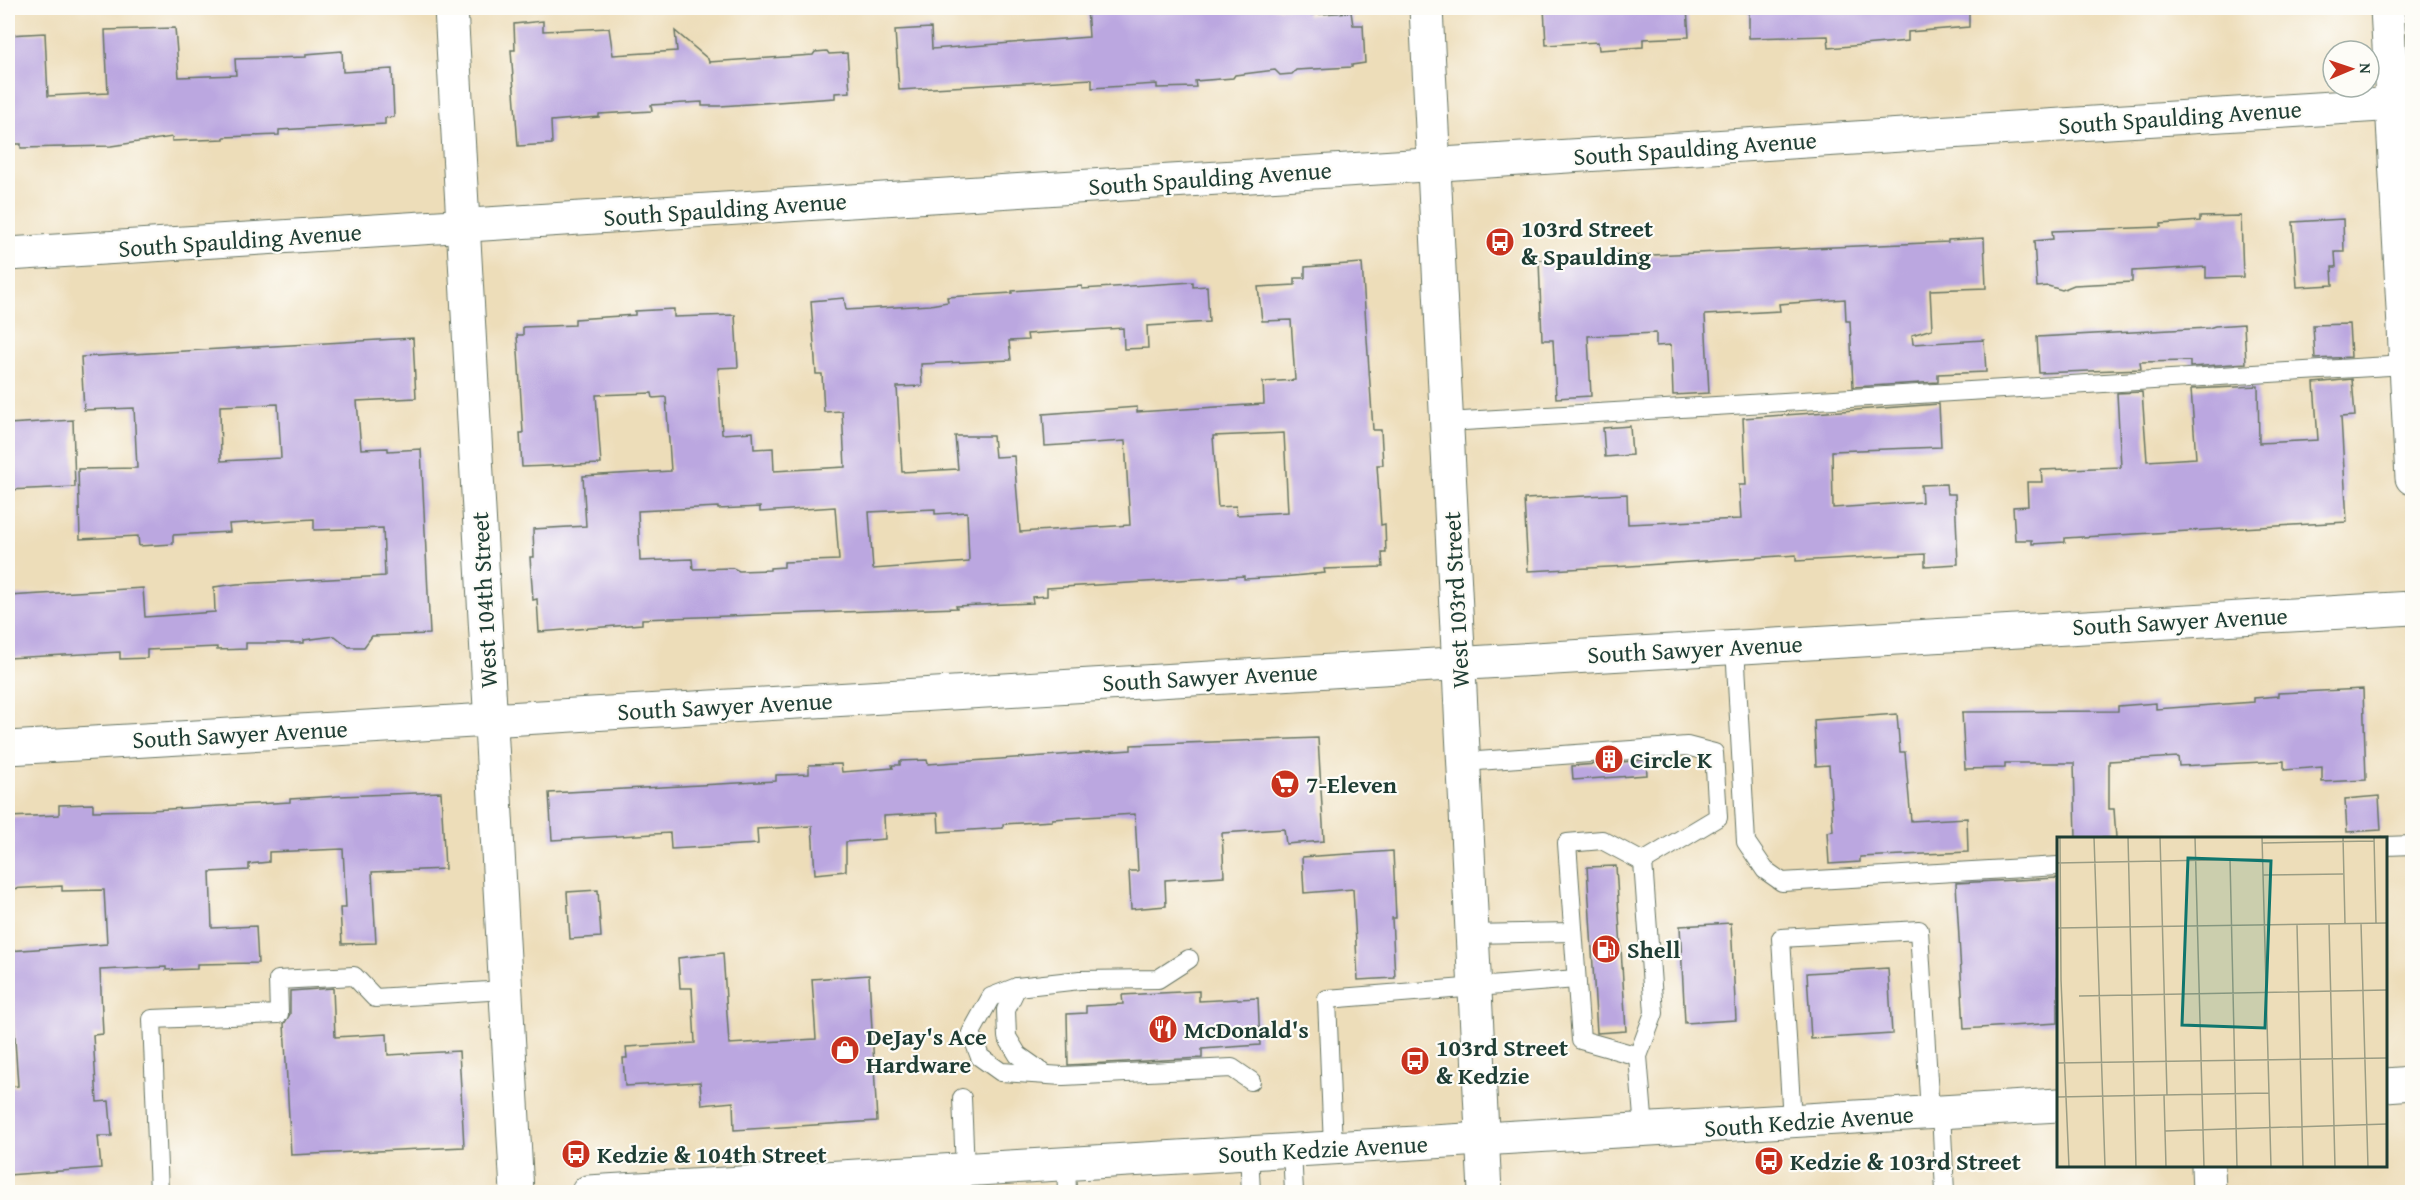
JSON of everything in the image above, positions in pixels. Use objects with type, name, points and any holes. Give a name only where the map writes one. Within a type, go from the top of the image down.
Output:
[{"type":"street","name":"West 104th Street","points":[[451,8],[517,1192]]},
{"type":"street","name":"West 103rd Street","points":[[1426,8],[1485,1192]]},
{"type":"street","points":[[2387,8],[2402,103],[2406,365],[2412,478]]},
{"type":"street","name":"South Spaulding Avenue","points":[[8,254],[2402,103]]},
{"type":"street","name":"South Sawyer Avenue","points":[[8,748],[2412,608]]},
{"type":"street","points":[[2387,1085],[2412,1083]]},
{"type":"street","name":"South Kedzie Avenue","points":[[588,1192],[957,1177],[1066,1178],[1249,1152],[1482,1141],[2057,1105]]},
{"type":"street","points":[[2208,1167],[2209,1192]]},
{"type":"lane","points":[[1447,422],[2406,365]]},
{"type":"lane","points":[[1735,647],[1746,842],[1765,870],[1782,882],[2057,866]]},
{"type":"lane","points":[[1464,762],[1687,746],[1714,753],[1718,817],[1643,862]]},
{"type":"lane","points":[[1638,1056],[1581,1040],[1567,843],[1602,840],[1643,862]]},
{"type":"lane","points":[[2387,846],[2412,845]]},
{"type":"lane","points":[[1643,862],[1653,1013],[1638,1056],[1644,1131]]},
{"type":"lane","points":[[1792,1121],[1781,938],[1919,930],[1945,1192]]},
{"type":"lane","points":[[1472,934],[1573,932]]},
{"type":"lane","points":[[1189,959],[1158,979],[1080,980],[1017,987],[991,997],[971,1033],[980,1057],[1001,1072],[1063,1076],[1232,1068],[1251,1081]]},
{"type":"lane","points":[[159,1192],[152,1019],[279,1014],[278,980],[354,976],[375,998],[505,990]]},
{"type":"lane","points":[[1334,1147],[1327,999],[1576,979]]},
{"type":"lane","points":[[1017,987],[1006,1010],[1007,1037],[1018,1055],[1047,1075]]},
{"type":"lane","points":[[957,1177],[962,1098]]},
{"type":"lane","points":[[1292,1150],[1294,1192]]},
{"type":"lane","points":[[1249,1152],[1251,1192]]},
{"type":"building","points":[[1087,8],[1307,8],[1307,15],[1351,12],[1353,25],[1363,25],[1365,63],[1352,65],[1352,67],[1296,70],[1292,74],[1280,75],[1275,70],[1235,75],[1233,78],[1195,81],[1196,87],[1157,88],[1157,84],[1092,88],[1092,79],[899,90],[895,30],[931,28],[932,49],[1089,37]]},
{"type":"building","points":[[1544,8],[1687,8],[1689,37],[1643,39],[1643,47],[1599,50],[1598,42],[1546,45]]},
{"type":"building","points":[[1749,8],[1969,8],[1969,27],[1908,32],[1908,41],[1829,48],[1828,36],[1749,38]]},
{"type":"building","points":[[543,21],[543,31],[609,28],[613,55],[677,51],[675,31],[709,62],[813,55],[815,52],[827,51],[829,54],[847,53],[850,92],[835,93],[835,98],[720,106],[702,106],[702,102],[651,105],[652,111],[599,114],[599,117],[551,121],[552,144],[518,146],[511,50],[515,50],[514,24]]},
{"type":"building","points":[[175,28],[179,77],[236,75],[235,59],[306,57],[306,54],[342,51],[343,72],[392,69],[394,117],[385,118],[385,124],[279,130],[279,135],[224,137],[224,139],[172,141],[172,137],[111,146],[21,148],[21,144],[15,144],[11,69],[8,69],[8,35],[45,33],[48,96],[108,93],[105,30]]},
{"type":"building","points":[[2241,216],[2243,277],[2206,278],[2206,267],[2132,271],[2132,282],[2074,285],[2062,290],[2048,286],[2037,287],[2034,241],[2053,239],[2052,231],[2161,227],[2161,224],[2200,221],[2200,217]]},
{"type":"building","points":[[2343,219],[2344,252],[2335,252],[2336,267],[2332,267],[2333,285],[2297,287],[2293,222]]},
{"type":"building","points":[[1984,238],[1986,288],[1930,290],[1932,329],[1912,335],[1913,344],[1984,340],[1986,372],[1938,374],[1938,382],[1853,387],[1850,321],[1846,321],[1845,299],[1779,304],[1780,311],[1705,315],[1709,393],[1673,395],[1671,345],[1656,346],[1656,333],[1588,336],[1591,396],[1556,398],[1553,340],[1542,340],[1539,260],[1948,242],[1948,240]]},
{"type":"building","points":[[1362,263],[1373,430],[1381,430],[1383,465],[1377,465],[1381,525],[1385,524],[1386,553],[1382,553],[1383,567],[1324,569],[1325,573],[1282,577],[1244,579],[1244,576],[1047,588],[1047,596],[1032,597],[1033,603],[956,606],[957,608],[642,619],[642,624],[539,632],[537,599],[533,600],[530,557],[534,557],[533,529],[586,526],[583,476],[671,471],[666,397],[653,398],[652,393],[596,395],[601,464],[522,467],[520,433],[523,433],[517,335],[523,335],[523,327],[575,325],[575,319],[635,315],[635,311],[674,309],[674,317],[735,315],[738,367],[718,368],[722,434],[753,432],[754,449],[773,448],[774,471],[845,467],[842,411],[824,412],[822,374],[816,374],[811,301],[844,298],[846,310],[930,305],[948,302],[947,297],[1082,286],[1082,289],[1193,282],[1193,287],[1207,286],[1209,322],[1147,326],[1148,348],[1124,349],[1123,328],[1027,334],[1028,340],[1009,341],[1011,360],[921,364],[922,386],[897,387],[902,472],[958,469],[955,436],[993,436],[995,457],[1014,456],[1020,532],[1130,525],[1125,441],[1045,446],[1043,414],[1137,407],[1137,412],[1264,404],[1263,382],[1295,380],[1291,320],[1262,321],[1258,287],[1295,285],[1295,278],[1305,278],[1305,267]],"holes":[[[1284,433],[1288,512],[1237,515],[1236,506],[1218,507],[1213,436]],[[760,507],[760,512],[835,507],[839,560],[784,562],[784,567],[770,568],[770,570],[739,571],[733,568],[693,569],[692,559],[640,561],[638,511]],[[935,509],[935,514],[967,512],[969,562],[873,569],[869,512]]]},
{"type":"building","points":[[2244,324],[2246,363],[2190,367],[2190,361],[2140,362],[2141,369],[2039,373],[2037,337]]},
{"type":"building","points":[[2349,324],[2351,357],[2315,359],[2313,325]]},
{"type":"building","points":[[413,338],[416,398],[357,401],[361,449],[388,448],[388,451],[421,449],[430,634],[372,636],[364,647],[349,647],[335,636],[304,640],[304,643],[246,643],[246,649],[217,650],[217,647],[147,650],[147,658],[120,659],[120,652],[8,658],[8,596],[143,588],[145,617],[215,612],[214,587],[385,576],[383,528],[314,530],[314,519],[229,524],[230,532],[173,535],[173,544],[139,546],[138,536],[80,539],[78,469],[137,468],[134,408],[84,410],[81,357]],"holes":[[[278,404],[281,458],[221,461],[220,406]]]},
{"type":"building","points":[[2352,379],[2355,416],[2341,417],[2347,522],[2065,538],[2065,542],[2032,544],[2032,540],[2015,540],[2013,507],[2028,506],[2027,482],[2042,482],[2041,470],[2121,467],[2117,393],[2142,392],[2147,461],[2196,458],[2191,389],[2258,386],[2259,443],[2318,440],[2314,383]]},
{"type":"building","points":[[1939,404],[1941,447],[1832,451],[1833,508],[1922,502],[1921,485],[1946,484],[1947,494],[1955,494],[1958,564],[1925,566],[1925,554],[1796,561],[1796,555],[1528,571],[1524,499],[1627,494],[1628,524],[1741,519],[1739,485],[1746,485],[1743,418]]},
{"type":"building","points":[[73,420],[75,487],[8,490],[8,424]]},
{"type":"building","points":[[1630,426],[1632,455],[1605,457],[1603,428]]},
{"type":"building","points":[[2363,689],[2366,780],[2322,782],[2322,767],[2284,770],[2284,761],[2179,766],[2178,757],[2109,761],[2109,809],[2114,809],[2116,837],[2076,837],[2074,763],[2005,763],[2005,768],[1965,769],[1962,712],[2118,711],[2118,706],[2156,703],[2156,709],[2254,702],[2254,698],[2278,696],[2278,693]]},
{"type":"building","points":[[1897,714],[1900,752],[1905,752],[1911,821],[1967,818],[1968,852],[1860,857],[1860,862],[1829,864],[1827,832],[1833,831],[1829,765],[1816,766],[1814,720]]},
{"type":"building","points":[[1318,738],[1324,841],[1286,844],[1284,829],[1222,833],[1224,876],[1165,880],[1166,906],[1131,909],[1129,871],[1138,871],[1135,814],[1052,819],[1052,821],[1003,824],[1003,828],[939,832],[938,813],[884,816],[885,839],[846,842],[846,871],[815,874],[812,826],[757,829],[758,844],[671,849],[670,833],[552,840],[549,793],[776,781],[776,775],[809,774],[809,765],[841,764],[842,772],[893,768],[892,765],[900,765],[900,761],[927,760],[928,764],[1131,750],[1131,745]]},
{"type":"building","points":[[1646,760],[1647,775],[1573,780],[1572,766]]},
{"type":"building","points":[[441,792],[445,869],[372,872],[376,943],[342,944],[340,908],[346,908],[343,849],[269,852],[269,862],[249,864],[249,870],[210,872],[212,928],[256,926],[258,963],[197,964],[197,969],[166,970],[166,967],[100,970],[103,1034],[93,1035],[97,1102],[109,1101],[112,1136],[98,1136],[101,1168],[8,1175],[8,1087],[18,1086],[11,979],[8,979],[8,951],[107,944],[104,890],[62,891],[62,886],[8,889],[8,817],[59,815],[59,805],[93,804],[93,811],[151,810],[290,802],[290,799]]},
{"type":"building","points":[[2379,796],[2381,830],[2347,832],[2345,799]]},
{"type":"building","points":[[1393,851],[1396,918],[1392,918],[1395,978],[1358,980],[1353,889],[1304,893],[1302,857]]},
{"type":"building","name":"Shell","points":[[1616,866],[1626,1031],[1597,1033],[1587,867]]},
{"type":"building","points":[[2057,878],[2057,1023],[1964,1029],[1956,883]]},
{"type":"building","points":[[598,890],[601,937],[570,939],[567,892]]},
{"type":"building","points":[[1731,923],[1736,1020],[1685,1023],[1680,926]]},
{"type":"building","points":[[723,953],[729,1044],[816,1039],[812,979],[869,975],[877,1121],[734,1130],[733,1102],[702,1105],[700,1082],[625,1086],[623,1058],[627,1058],[626,1047],[695,1043],[692,988],[680,988],[678,958]]},
{"type":"building","points":[[1888,968],[1892,1034],[1811,1039],[1807,973]]},
{"type":"building","points":[[333,988],[335,1037],[387,1034],[388,1055],[459,1051],[464,1147],[291,1155],[284,1024],[290,1014],[290,991]]},
{"type":"building","name":"McDonald's","points":[[1199,991],[1199,1001],[1258,998],[1260,1045],[1202,1049],[1202,1058],[1068,1065],[1067,1014],[1086,1013],[1086,1006],[1123,1004],[1122,995]]},
{"type":"place","name":"103rd Street & Spaulding","points":[[1500,242]]},
{"type":"place","name":"Circle K","points":[[1609,759]]},
{"type":"place","name":"7-Eleven","points":[[1285,784]]},
{"type":"place","name":"Shell","points":[[1606,949]]},
{"type":"place","name":"McDonald's","points":[[1163,1029]]},
{"type":"place","name":"DeJay's Ace Hardware","points":[[845,1050]]},
{"type":"place","name":"103rd Street & Kedzie","points":[[1415,1061]]},
{"type":"place","name":"Kedzie & 104th Street","points":[[576,1154]]},
{"type":"place","name":"Kedzie & 103rd Street","points":[[1769,1161]]}]
